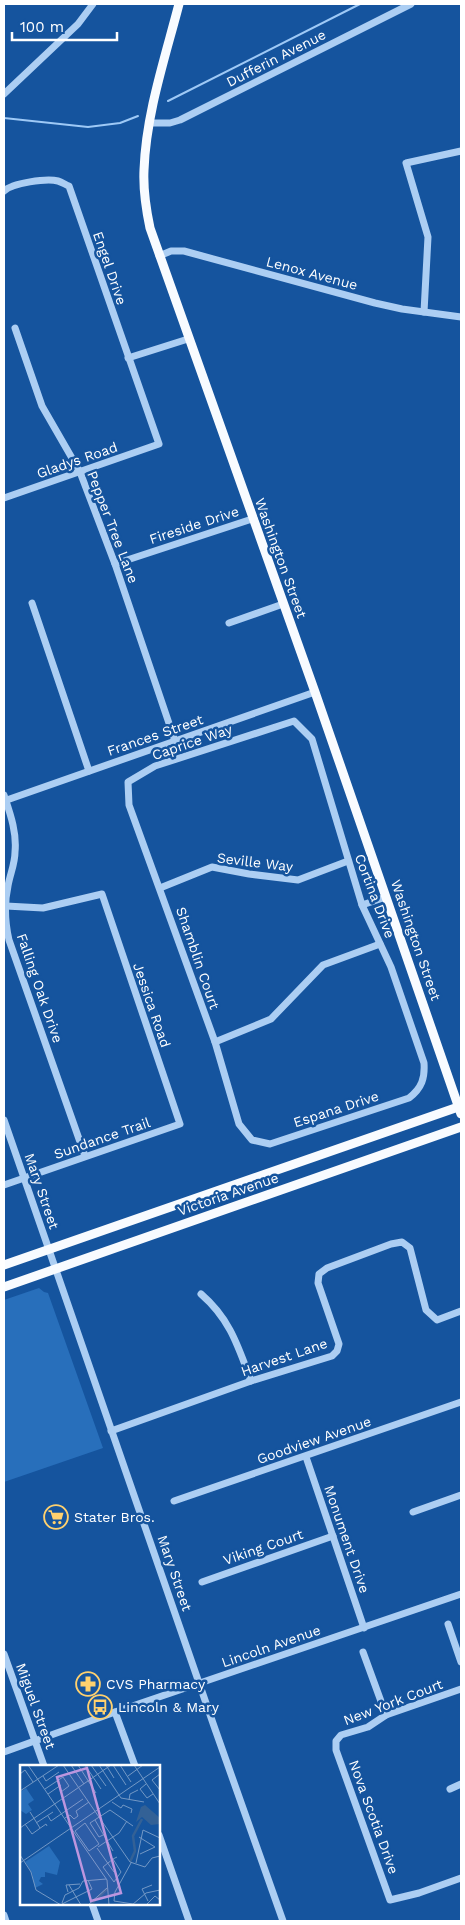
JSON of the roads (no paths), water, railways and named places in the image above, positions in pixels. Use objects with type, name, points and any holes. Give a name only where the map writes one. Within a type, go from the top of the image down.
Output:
[{"type":"main road","name":"Washington Street","points":[[179,4],[146,144],[144,188],[150,228],[315,692],[460,1109]]},
{"type":"main road","name":"Victoria Avenue","points":[[4,1265],[460,1109]]},
{"type":"main road","name":"Victoria Avenue","points":[[4,1287],[461,1127]]},
{"type":"street","points":[[4,94],[78,24],[93,4]]},
{"type":"street","name":"Dufferin Avenue","points":[[150,123],[170,123],[180,120],[411,4]]},
{"type":"street","points":[[424,312],[428,237],[406,163],[461,151]]},
{"type":"street","name":"Engel Drive","points":[[4,191],[8,187],[23,183],[57,180],[69,186],[159,444]]},
{"type":"street","name":"Lenox Avenue","points":[[159,256],[171,251],[184,251],[375,303],[461,317]]},
{"type":"street","name":"Pepper Tree Lane","points":[[15,328],[42,406],[80,472],[115,564],[175,741]]},
{"type":"street","points":[[128,358],[188,338]]},
{"type":"street","name":"Gladys Road","points":[[4,498],[159,444]]},
{"type":"street","name":"Fireside Drive","points":[[115,564],[252,519]]},
{"type":"street","points":[[32,604],[89,771]]},
{"type":"street","points":[[229,623],[283,604]]},
{"type":"street","name":"Frances Street","points":[[4,799],[315,692]]},
{"type":"street","name":"Caprice Way","points":[[128,782],[155,766],[294,721]]},
{"type":"street","name":"Cortina Drive","points":[[294,721],[312,739],[362,905],[390,967],[424,1063],[422,1084]]},
{"type":"street","name":"Shamblin Court","points":[[128,782],[129,805],[214,1042],[239,1124],[252,1140]]},
{"type":"street","name":"Falling Oak Drive","points":[[4,799],[15,837],[15,852],[8,887],[5,922],[9,940],[85,1156]]},
{"type":"street","name":"Seville Way","points":[[160,888],[212,867],[248,874],[298,880],[348,861]]},
{"type":"street","name":"Jessica Road","points":[[6,906],[43,908],[102,894],[180,1124]]},
{"type":"street","points":[[362,905],[386,897]]},
{"type":"street","points":[[214,1042],[271,1019],[323,965],[380,944]]},
{"type":"street","name":"Espana Drive","points":[[252,1140],[270,1144],[409,1098],[417,1092],[422,1084]]},
{"type":"street","name":"Mary Street","points":[[4,1120],[54,1269],[284,1921]]},
{"type":"street","name":"Sundance Trail","points":[[4,1185],[180,1124]]},
{"type":"street","name":"Harvest Lane","points":[[111,1431],[251,1381],[332,1356],[337,1352],[339,1344],[318,1283],[319,1274],[327,1268],[391,1244],[402,1242],[410,1248],[426,1310],[437,1320],[461,1311]]},
{"type":"street","points":[[201,1294],[226,1320],[236,1338],[251,1381]]},
{"type":"street","name":"Goodview Avenue","points":[[174,1501],[461,1402]]},
{"type":"street","name":"Monument Drive","points":[[306,1457],[364,1628]]},
{"type":"street","points":[[413,1512],[461,1495]]},
{"type":"street","name":"Viking Court","points":[[202,1582],[333,1536]]},
{"type":"street","name":"Lincoln Avenue","points":[[4,1752],[115,1712],[461,1594]]},
{"type":"street","points":[[448,1624],[461,1662]]},
{"type":"street","points":[[363,1652],[386,1715]]},
{"type":"street","name":"Miguel Street","points":[[4,1654],[44,1765]]},
{"type":"street","name":"New York Court","points":[[336,1742],[341,1735],[368,1727],[386,1715],[461,1689]]},
{"type":"street","points":[[115,1712],[135,1765]]},
{"type":"street","name":"Nova Scotia Drive","points":[[336,1742],[336,1750],[390,1900],[461,1878]]},
{"type":"street","points":[[450,1789],[461,1784]]},
{"type":"street","points":[[160,1838],[189,1921]]},
{"type":"street","points":[[92,1905],[98,1921]]},
{"type":"street","points":[[4,1915],[6,1921]]},
{"type":"waterway","points":[[168,101],[360,4]]},
{"type":"waterway","points":[[4,118],[88,127],[120,123],[138,116]]},
{"type":"place","name":"Stater Bros.","points":[[56,1517]]},
{"type":"place","name":"CVS Pharmacy","points":[[88,1684]]},
{"type":"place","name":"Lincoln & Mary","points":[[100,1707]]}]
